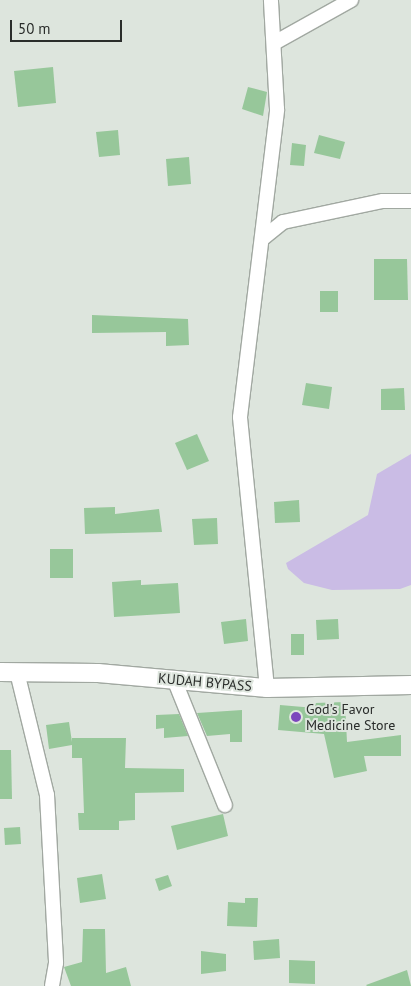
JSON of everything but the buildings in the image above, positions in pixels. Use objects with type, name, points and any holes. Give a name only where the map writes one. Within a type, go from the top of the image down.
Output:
[{"type":"street","points":[[267,688],[240,417],[277,109],[276,42],[271,0]]},
{"type":"street","points":[[276,42],[351,0]]},
{"type":"street","points":[[262,239],[283,222],[383,201],[411,201]]},
{"type":"street","points":[[8,672],[47,795],[56,963],[52,986]]},
{"type":"street","name":"KUDAH BYPASS","points":[[8,672],[174,679],[267,688],[411,685]]},
{"type":"street","points":[[174,679],[225,805]]},
{"type":"shaded area","points":[[411,454],[411,585],[400,589],[332,590],[304,583],[288,569],[286,563],[368,515],[377,474]]},
{"type":"place","name":"God's Favor Medicine Store","points":[[296,717]]}]
